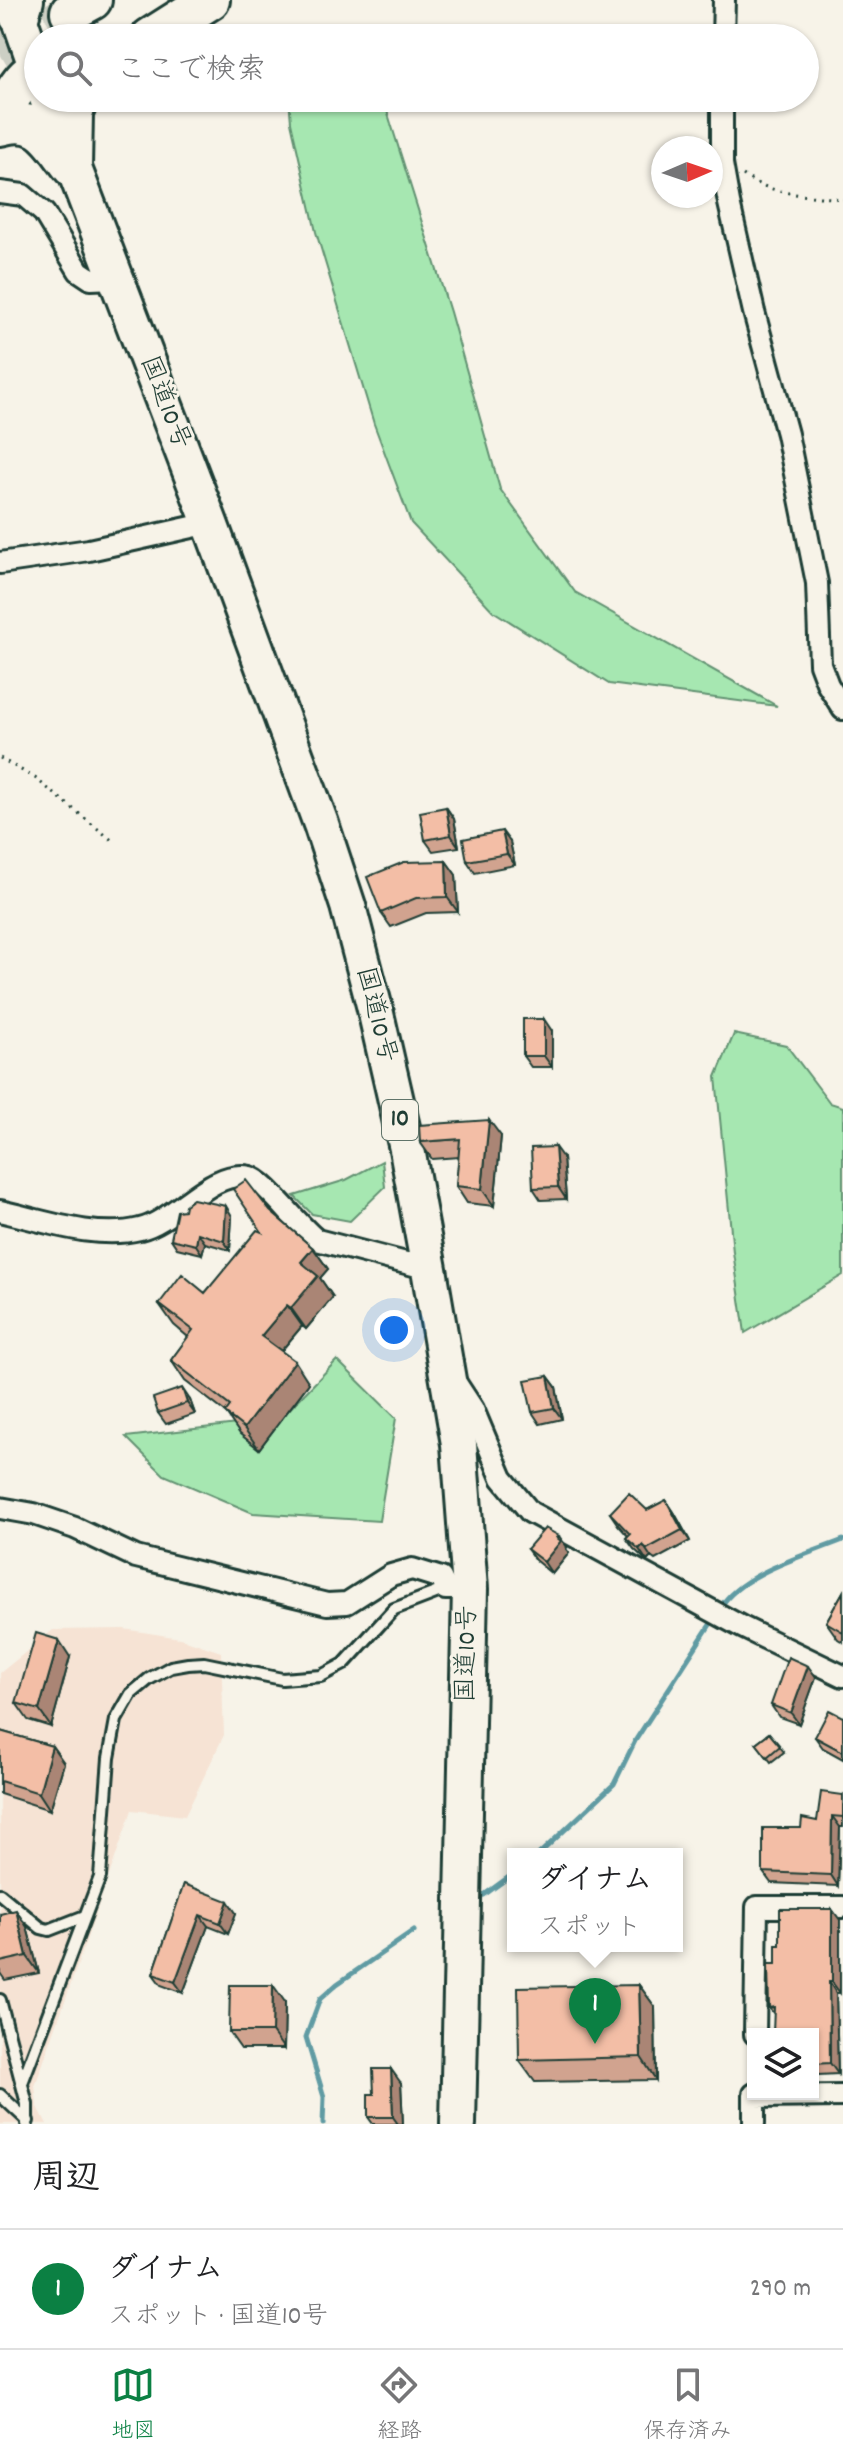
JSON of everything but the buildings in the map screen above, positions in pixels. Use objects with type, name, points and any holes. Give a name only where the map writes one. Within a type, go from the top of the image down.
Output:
[{"type":"highway","points":[[172,24],[210,0]]},
{"type":"highway","points":[[0,112],[24,77]]},
{"type":"highway","name":"国道10号","points":[[53,112],[321,824],[348,906],[397,1106],[429,1269],[461,1459],[458,1589],[458,2124]]},
{"type":"highway","points":[[72,167],[73,112]]},
{"type":"highway","points":[[0,126],[25,122],[43,129],[72,167]]},
{"type":"street","points":[[723,24],[724,0]]},
{"type":"street","points":[[722,112],[722,136]]},
{"type":"street","points":[[723,155],[729,203],[787,434],[817,583],[820,664],[828,685],[843,709]]},
{"type":"street","points":[[0,192],[23,195],[44,213],[79,271],[91,279],[115,278]]},
{"type":"street","points":[[0,563],[89,550],[210,523]]},
{"type":"street","points":[[0,1211],[106,1232],[140,1230],[157,1224],[212,1185],[237,1177],[252,1177],[317,1240],[429,1269]]},
{"type":"street","points":[[447,1370],[473,1409],[502,1478],[530,1512],[742,1627],[843,1676]]},
{"type":"street","points":[[0,1508],[34,1514],[75,1528],[136,1557],[327,1604],[347,1603],[391,1575],[412,1569],[441,1578],[458,1589]]},
{"type":"street","points":[[755,2028],[757,1907],[843,1907]]},
{"type":"street","points":[[819,2096],[843,2096]]},
{"type":"street","points":[[754,2100],[754,2124]]},
{"type":"lane","points":[[22,2083],[100,1877],[109,1758],[116,1720],[131,1694],[160,1673],[188,1664],[204,1663],[282,1679],[321,1676],[344,1664],[394,1609],[458,1589]]},
{"type":"lane","points":[[0,1894],[41,1928],[49,1930],[85,1916]]},
{"type":"lane","points":[[1,2006],[22,2083],[27,2123]]},
{"type":"lane","points":[[0,2095],[27,2123]]},
{"type":"path","points":[[723,148],[745,177],[760,184],[792,194],[843,199]]},
{"type":"path","points":[[0,758],[35,778],[113,841]]},
{"type":"shaded area","points":[[124,1629],[180,1638],[221,1652],[224,1735],[185,1816],[132,1810],[35,2086],[37,2105],[47,2124],[0,2124],[0,1673],[53,1630]]},
{"type":"green space","points":[[290,112],[387,112],[450,312],[500,489],[575,592],[777,706],[609,684],[493,611],[411,523],[374,424],[316,232]]},
{"type":"green space","points":[[734,1034],[786,1045],[830,1103],[843,1107],[843,1275],[745,1333],[733,1252],[716,1077]]},
{"type":"green space","points":[[382,1161],[385,1187],[350,1221],[312,1214],[294,1196],[346,1180]]},
{"type":"green space","points":[[337,1360],[396,1418],[379,1521],[253,1513],[164,1475],[126,1437],[280,1419]]},
{"type":"waterway","points":[[720,1608],[730,1596],[758,1575],[843,1540]]},
{"type":"waterway","points":[[545,1848],[614,1784],[635,1741],[715,1617]]},
{"type":"waterway","points":[[484,1895],[507,1878]]},
{"type":"waterway","points":[[323,2124],[324,2097],[306,2037],[320,1999],[414,1931]]},
{"type":"tunnel","points":[[50,24],[70,12]]},
{"type":"tunnel","points":[[0,54],[24,40]]},
{"type":"place","name":"ダイナム","points":[[595,2044]]}]
